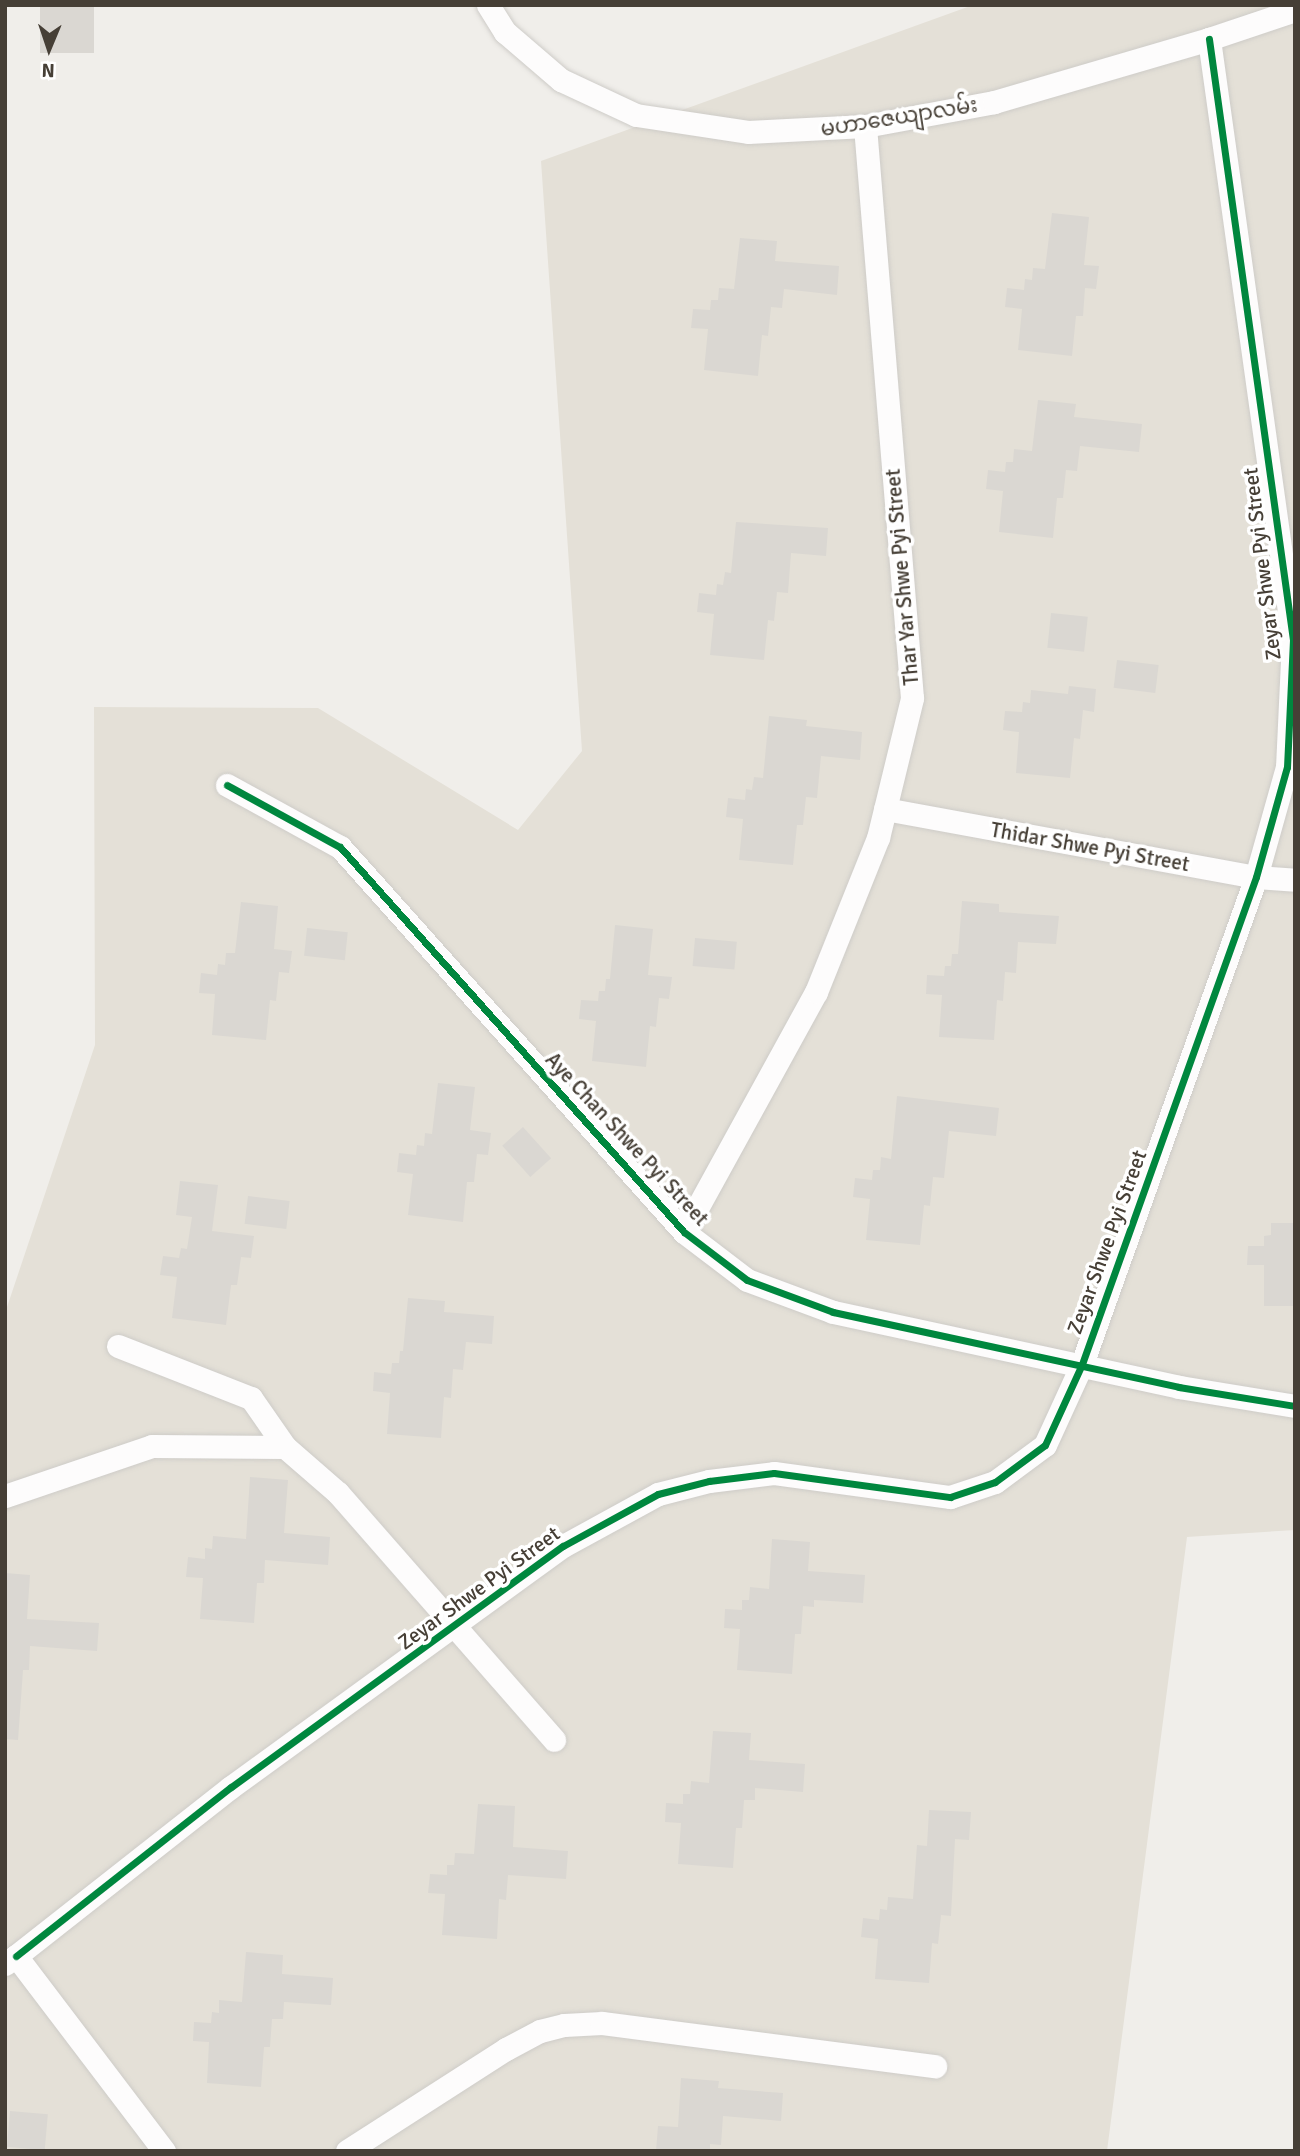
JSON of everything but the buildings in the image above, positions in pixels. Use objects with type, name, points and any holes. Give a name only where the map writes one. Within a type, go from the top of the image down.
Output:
[{"type":"street","name":"မဟာဇေယျာလမ်း","points":[[488,5],[505,32],[561,80],[636,115],[748,132],[865,126],[994,102],[1209,39],[1295,10]]},
{"type":"street","name":"Zeyar Shwe Pyi Street","points":[[11,1960],[231,1787],[455,1627],[563,1546],[658,1494],[709,1482],[774,1473],[950,1497],[995,1482],[1045,1445],[1082,1364],[1256,877],[1287,767],[1293,640],[1209,39]]},
{"type":"street","name":"Thar Yar Shwe Pyi Street","points":[[684,1232],[816,992],[878,838],[912,698],[865,126]]},
{"type":"street","name":"Aye Chan Shwe Pyi Street","points":[[227,785],[340,847],[409,920],[684,1232],[747,1280],[833,1312],[1179,1387],[1295,1406]]},
{"type":"street","name":"Thidar Shwe Pyi Street","points":[[885,809],[1256,877],[1295,880]]},
{"type":"street","points":[[118,1346],[251,1398],[285,1447],[338,1493],[554,1740]]},
{"type":"street","points":[[5,1496],[152,1446],[285,1447]]},
{"type":"street","points":[[11,1960],[164,2151]]},
{"type":"street","points":[[347,2151],[506,2049],[540,2031],[564,2025],[602,2023],[935,2066]]},
{"type":"shaded area","points":[[973,5],[1295,5],[1295,1530],[1187,1537],[1107,2151],[5,2151],[5,1313],[95,1045],[94,707],[318,708],[518,830],[582,751],[541,161]]},
{"type":"cycle path","points":[[16,1956],[231,1787],[563,1546],[658,1494],[709,1481],[774,1473],[950,1497],[995,1482],[1045,1445],[1082,1364],[1256,877],[1287,767],[1293,640],[1209,39]]},
{"type":"cycle path","points":[[227,785],[340,847],[684,1232],[747,1280],[833,1312],[1179,1387],[1295,1406]]}]
